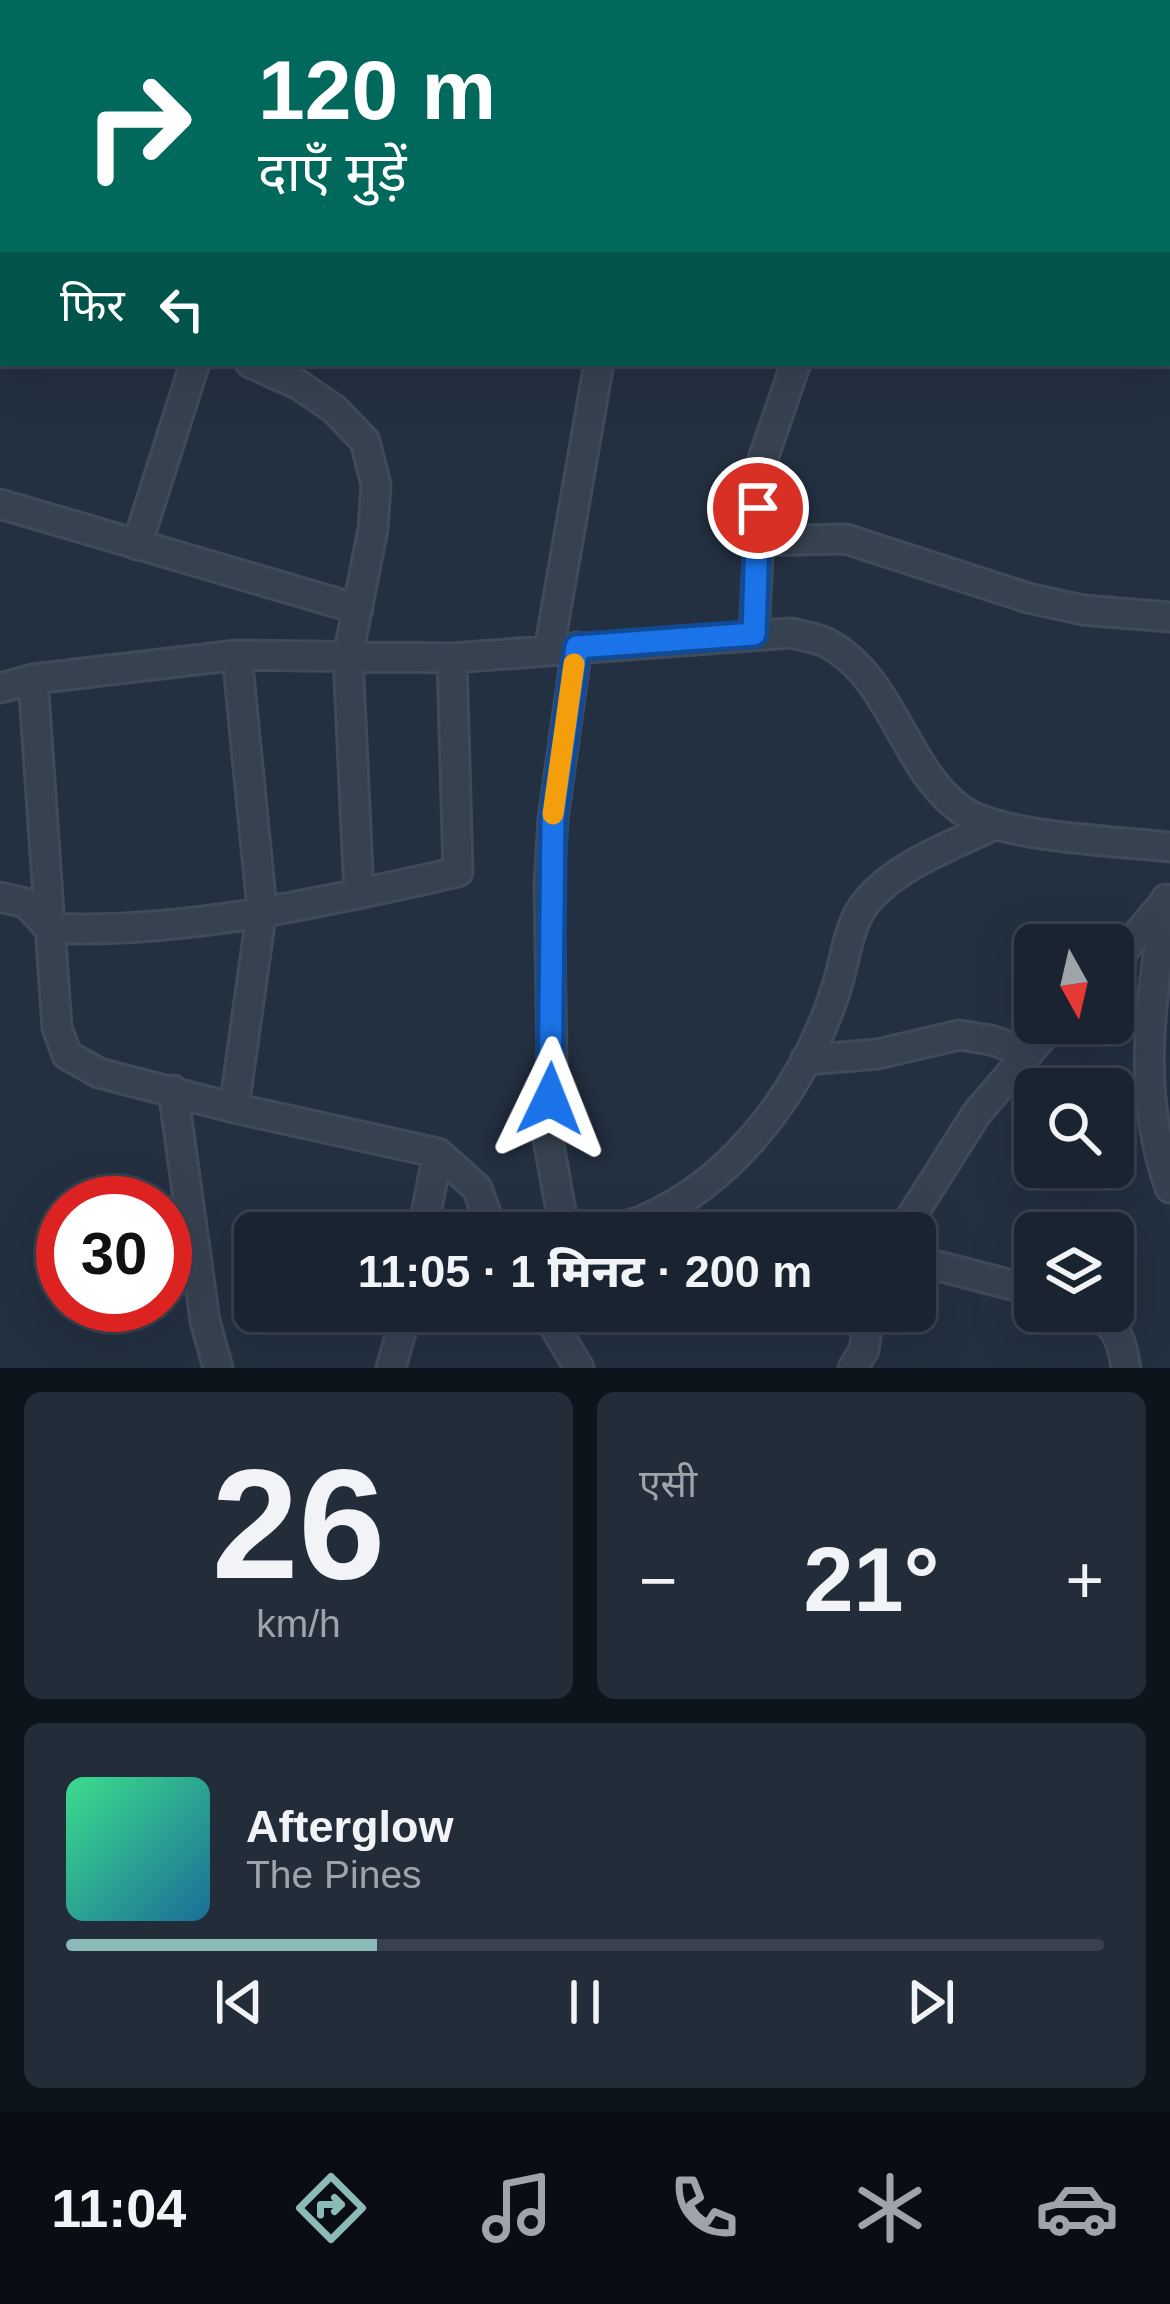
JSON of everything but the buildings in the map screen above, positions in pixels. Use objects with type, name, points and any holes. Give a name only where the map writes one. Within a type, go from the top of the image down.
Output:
[{"type":"street","points":[[137,545],[194,366]]},
{"type":"street","points":[[257,366],[299,385],[334,409],[365,441],[376,485],[373,529],[348,656],[358,894]]},
{"type":"street","points":[[561,1212],[548,1139],[552,1059],[549,883],[563,649],[599,366]]},
{"type":"street","points":[[754,634],[763,459],[795,366]]},
{"type":"street","points":[[0,504],[358,609]]},
{"type":"street","points":[[757,542],[846,539],[1028,598],[1083,610],[1170,617]]},
{"type":"street","points":[[0,688],[33,679],[237,656],[452,658],[791,633],[827,643],[881,697],[941,792],[963,812],[994,825],[1170,847]]},
{"type":"street","points":[[234,1108],[262,909],[237,656]]},
{"type":"street","points":[[0,898],[26,903],[49,928],[104,931],[326,903],[458,872],[452,658]]},
{"type":"street","points":[[33,679],[57,1028],[67,1055],[99,1073],[438,1153],[477,1188],[486,1212]]},
{"type":"street","points":[[658,1212],[730,1164],[792,1087],[865,902],[898,874],[994,825]]},
{"type":"street","points":[[1134,937],[1168,896]]},
{"type":"street","points":[[1168,896],[1147,1040],[1150,1095],[1170,1188]]},
{"type":"street","points":[[805,1060],[878,1054],[959,1036],[991,1040],[1024,1052]]},
{"type":"street","points":[[914,1212],[977,1113],[1032,1044]]},
{"type":"street","points":[[173,1090],[205,1321],[218,1368]]},
{"type":"street","points":[[426,1212],[438,1153]]},
{"type":"street","points":[[936,1265],[1014,1286]]},
{"type":"street","points":[[391,1368],[401,1332]]},
{"type":"street","points":[[558,1332],[580,1368]]},
{"type":"street","points":[[853,1368],[864,1350],[867,1332]]},
{"type":"street","points":[[1116,1332],[1126,1368]]},
{"type":"slow traffic","points":[[553,814],[574,664]]},
{"type":"route","points":[[550,1099],[549,883],[577,647],[754,634],[758,508]]}]
